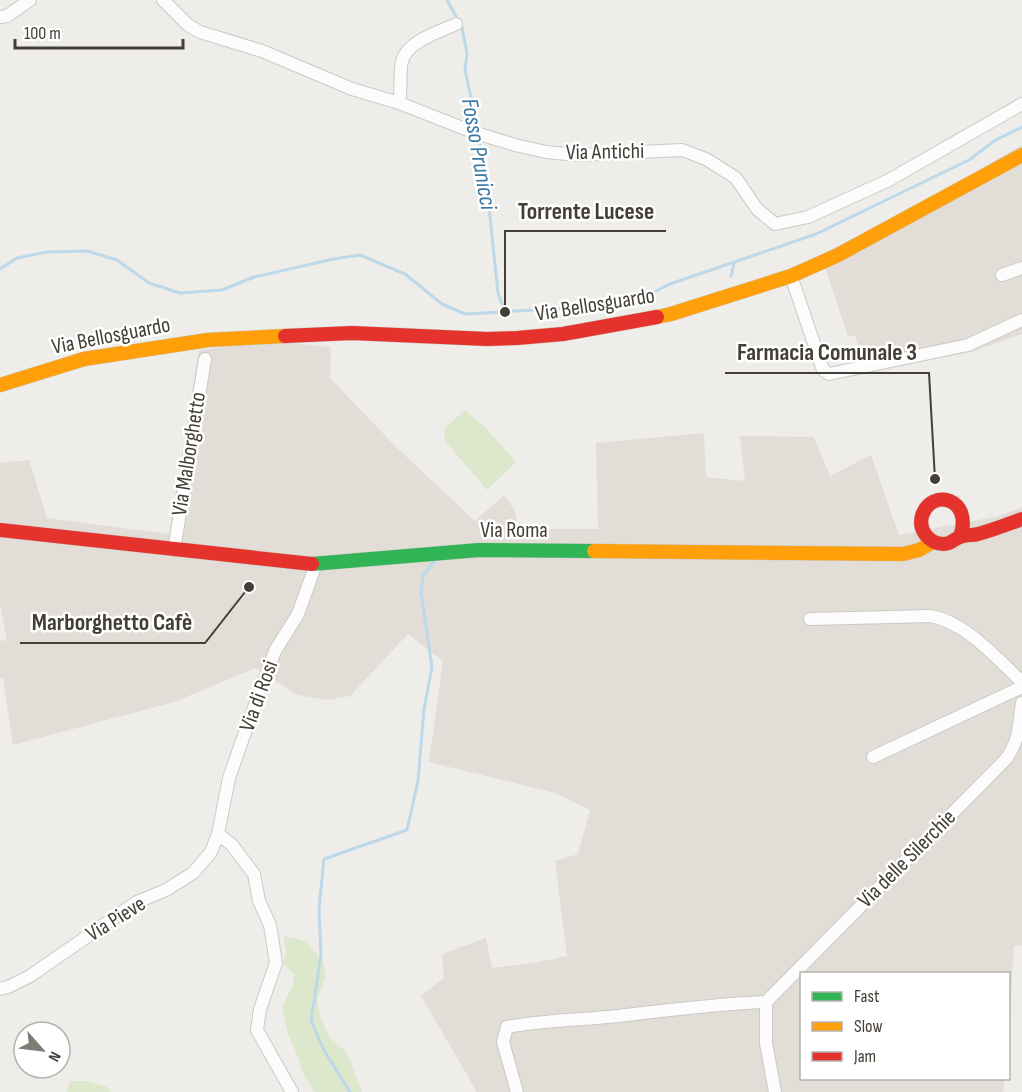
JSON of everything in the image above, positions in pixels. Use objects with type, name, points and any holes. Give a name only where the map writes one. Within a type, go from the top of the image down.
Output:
[{"type":"street","name":"Via Antichi","points":[[163,0],[188,25],[200,32],[262,51],[352,89],[399,103],[479,134],[546,152],[578,154],[682,150],[706,159],[736,178],[757,209],[775,224],[808,217],[889,180],[1022,104]]},
{"type":"street","points":[[0,17],[7,16],[28,1]]},
{"type":"street","points":[[399,103],[402,89],[402,62],[405,54],[416,44],[456,24]]},
{"type":"street","name":"Via Bellosguardo","points":[[0,385],[84,359],[208,340],[352,333],[487,339],[563,334],[671,314],[791,276],[838,255],[1022,155]]},
{"type":"street","points":[[1002,275],[1022,268]]},
{"type":"street","points":[[791,276],[823,370],[828,374],[968,345],[1017,322]]},
{"type":"street","name":"Via Malborghetto","points":[[174,550],[205,359]]},
{"type":"street","points":[[975,535],[966,523],[961,508],[949,500],[934,502],[923,513],[922,527],[929,538],[940,544],[949,544],[960,537],[975,535],[1022,519]]},
{"type":"street","points":[[960,537],[966,523]]},
{"type":"street","name":"Via Roma","points":[[0,530],[316,564],[479,550],[903,554],[919,550],[929,538]]},
{"type":"street","name":"Via di Rosi","points":[[218,834],[229,778],[249,721],[275,651],[298,614],[316,564]]},
{"type":"street","points":[[810,619],[931,616],[944,619],[974,639],[1022,682]]},
{"type":"street","points":[[873,758],[1022,687]]},
{"type":"street","name":"Via delle Silerchie","points":[[766,1002],[1006,759],[1015,747],[1022,703]]},
{"type":"street","points":[[218,834],[232,845],[254,874],[259,901],[270,925],[276,963],[266,988],[257,1030],[292,1092]]},
{"type":"street","name":"Via Pieve","points":[[0,989],[30,976],[137,902],[166,890],[193,873],[211,852],[218,834]]},
{"type":"street","points":[[517,1092],[503,1042],[507,1027],[666,1009],[766,1002],[766,1043],[775,1092]]},
{"type":"shaded area","points":[[1022,145],[1022,334],[971,352],[865,371],[855,335],[848,337],[821,255],[930,198]]},
{"type":"shaded area","points":[[276,341],[331,347],[330,378],[395,446],[475,521],[504,495],[515,511],[518,529],[598,529],[596,443],[704,433],[706,477],[745,481],[740,436],[814,437],[830,476],[871,455],[899,535],[999,516],[1022,507],[1022,945],[1014,946],[1010,1012],[1010,972],[800,972],[800,1080],[1005,1080],[1003,1092],[477,1092],[421,996],[444,978],[442,954],[486,938],[492,968],[567,956],[555,861],[578,854],[590,810],[555,793],[429,762],[443,661],[408,634],[350,696],[328,700],[297,695],[256,668],[174,702],[13,745],[3,679],[0,678],[0,640],[7,641],[0,603],[0,463],[29,460],[47,518],[169,534],[199,350]]},
{"type":"green space","points":[[465,410],[486,428],[516,462],[487,490],[445,441],[444,429]]},
{"type":"green space","points":[[284,936],[306,941],[323,962],[326,976],[317,999],[320,1015],[329,1037],[347,1053],[362,1092],[315,1092],[304,1076],[288,1034],[282,1008],[293,985],[294,974],[283,963],[286,953]]},
{"type":"green space","points":[[70,1081],[86,1081],[107,1087],[111,1092],[67,1092]]},
{"type":"waterway","name":"Fosso Prunicci","points":[[447,0],[462,27],[467,53],[465,70],[478,130]]},
{"type":"waterway","points":[[0,269],[17,258],[47,252],[87,251],[117,260],[149,283],[180,293],[222,290],[254,277],[360,255],[405,274],[442,304],[465,314],[621,303],[644,297],[670,284],[816,234],[969,160],[994,141],[1022,127]]},
{"type":"waterway","name":"Fosso Prunicci","points":[[479,139],[498,293],[505,312]]},
{"type":"waterway","points":[[731,276],[734,263]]},
{"type":"waterway","points":[[350,1092],[324,1050],[311,1021],[321,955],[319,908],[324,859],[407,830],[418,781],[424,709],[432,667],[421,592],[423,576],[435,560]]},
{"type":"traffic: fast","points":[[312,564],[479,550],[594,551]]},
{"type":"traffic: slow","points":[[657,317],[791,276],[838,255],[1022,155]]},
{"type":"traffic: slow","points":[[0,385],[84,359],[208,340],[285,336]]},
{"type":"traffic: slow","points":[[594,551],[903,554],[919,550],[933,542]]},
{"type":"traffic: jam","points":[[285,336],[352,333],[487,339],[517,338],[563,334],[657,317]]},
{"type":"traffic: jam","points":[[960,537],[963,524],[957,506],[950,501],[942,500],[927,507],[921,521],[923,531],[929,539],[944,544],[949,543],[962,536],[976,535],[1022,519]]},
{"type":"traffic: jam","points":[[0,530],[312,564]]},
{"type":"place","name":"Torrente Lucese","points":[[505,312]]},
{"type":"place","name":"Farmacia Comunale 3","points":[[935,479]]},
{"type":"place","name":"Marborghetto Cafè","points":[[249,587]]}]
